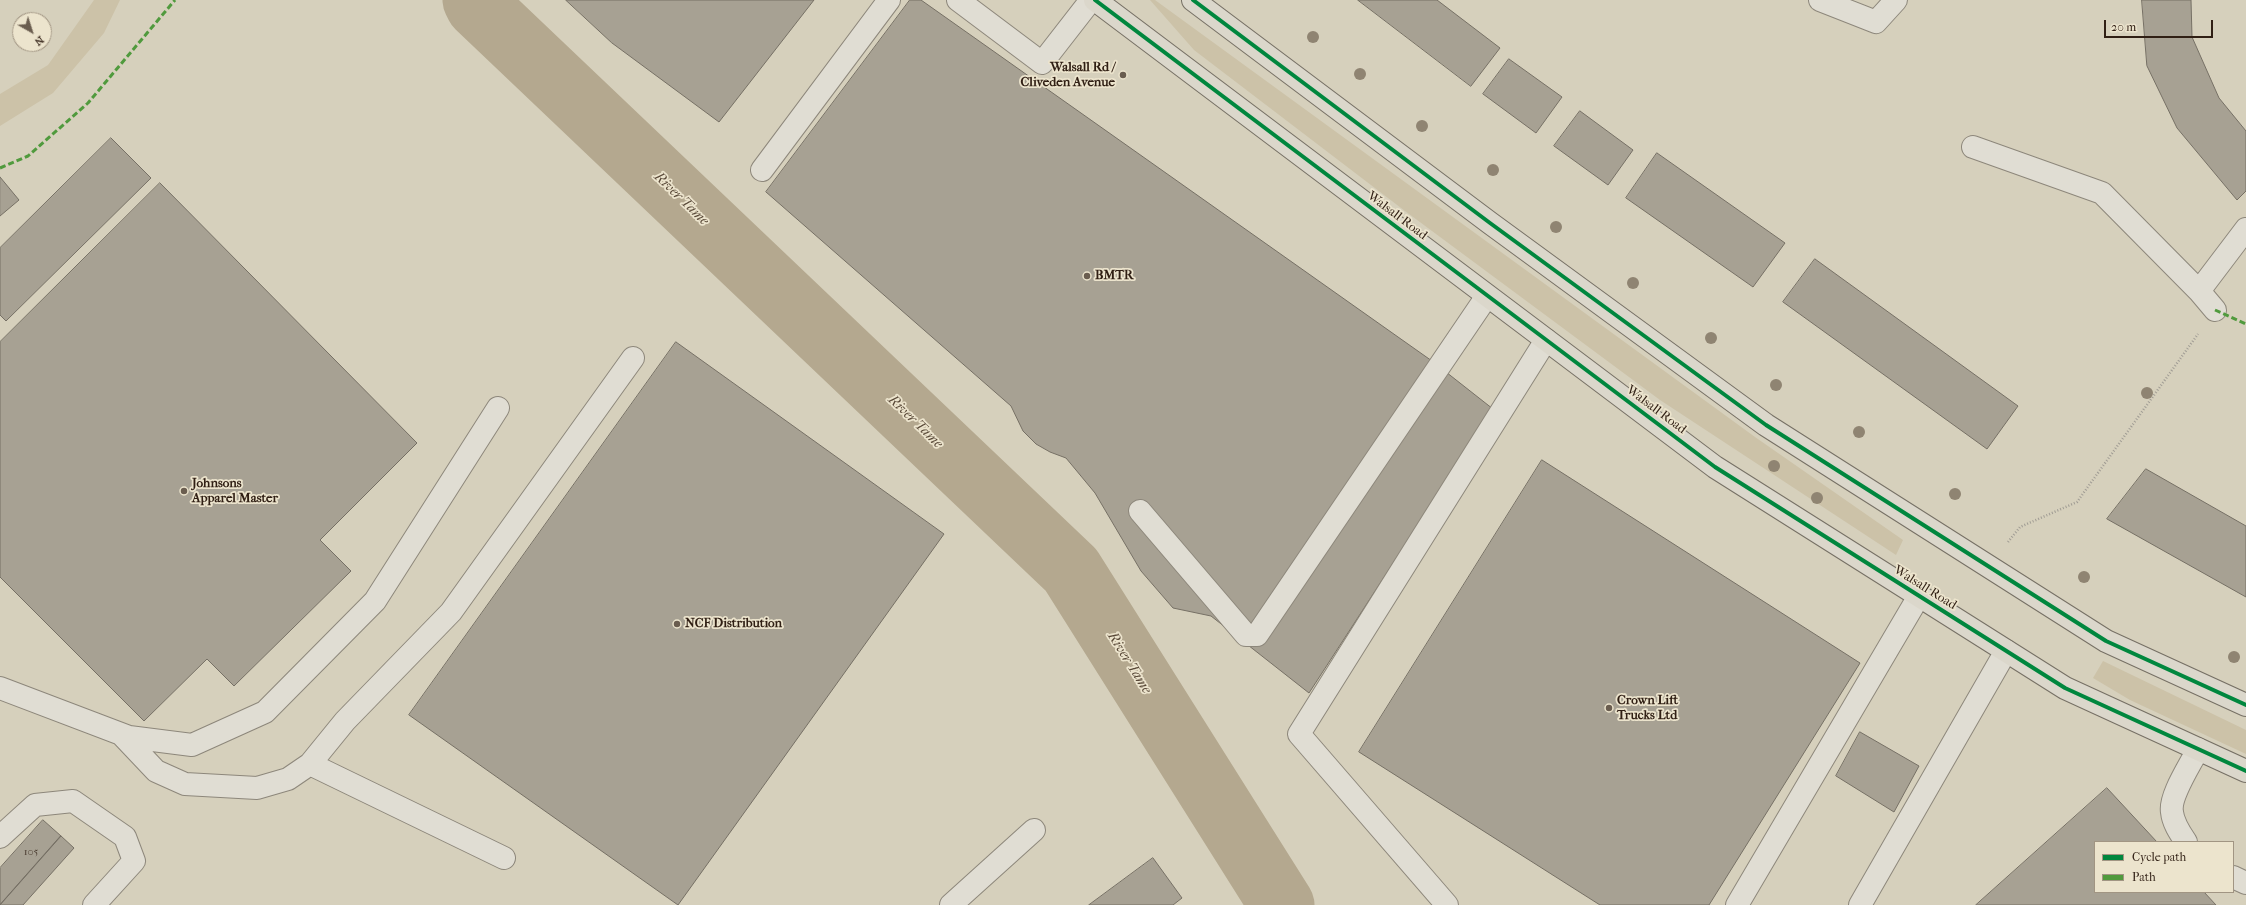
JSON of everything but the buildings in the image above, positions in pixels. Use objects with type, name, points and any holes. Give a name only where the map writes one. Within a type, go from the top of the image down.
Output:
[{"type":"highway","name":"Walsall Road","points":[[1095,0],[1715,467],[2065,688],[2246,771]]},
{"type":"highway","points":[[1193,0],[1490,223],[1766,425],[2106,641],[2246,705]]},
{"type":"lane","points":[[762,170],[889,0]]},
{"type":"lane","points":[[958,0],[1042,64],[1090,0]]},
{"type":"lane","points":[[1820,0],[1876,22],[1896,0]]},
{"type":"lane","points":[[1973,147],[2102,193],[2199,291],[2215,310]]},
{"type":"lane","points":[[2199,291],[2246,229]]},
{"type":"lane","points":[[1140,511],[1246,635],[1257,635],[1487,296]]},
{"type":"lane","points":[[1447,905],[1299,734],[1546,340]]},
{"type":"lane","points":[[121,734],[156,771],[185,784],[257,788],[288,779],[310,764],[345,721],[451,612],[633,358]]},
{"type":"lane","points":[[0,688],[128,737],[192,745],[265,712],[375,601],[498,408]]},
{"type":"lane","points":[[1737,905],[1919,596]]},
{"type":"lane","points":[[1860,905],[2006,652]]},
{"type":"lane","points":[[2185,841],[2178,831],[2171,810],[2176,790],[2198,749]]},
{"type":"lane","points":[[310,764],[504,858]]},
{"type":"lane","points":[[0,837],[35,805],[73,801],[125,837],[134,861],[94,905]]},
{"type":"lane","points":[[951,905],[1034,830]]},
{"type":"lane","points":[[2234,877],[2246,883]]},
{"type":"path","points":[[1989,567],[2020,527],[2077,502],[2215,310]]},
{"type":"shaded area","points":[[94,0],[120,0],[104,33],[53,93],[0,126],[0,94],[48,65]]},
{"type":"shaded area","points":[[1150,0],[1155,0],[1755,437],[1903,540],[1896,555],[1660,400],[1405,211],[1194,50]]},
{"type":"shaded area","points":[[2103,661],[2246,730],[2246,754],[2130,700],[2093,678]]},
{"type":"waterway","name":"River Tame","points":[[475,0],[478,6],[1071,570],[1282,905]]},
{"type":"marked path","points":[[0,168],[28,156],[88,103],[175,0]]},
{"type":"marked path","points":[[2215,310],[2246,324]]},
{"type":"cycle path","points":[[1095,0],[1715,467],[2065,688],[2246,771]]},
{"type":"cycle path","points":[[1193,0],[1490,223],[1766,425],[2106,641],[2246,705]]},
{"type":"place","name":"Walsall Rd / Cliveden Avenue","points":[[1123,75]]},
{"type":"place","name":"BMTR","points":[[1087,276]]},
{"type":"place","name":"Johnsons Apparel Master","points":[[184,491]]},
{"type":"place","name":"NCF Distribution","points":[[677,624]]},
{"type":"place","name":"Crown Lift Trucks Ltd","points":[[1609,708]]}]
